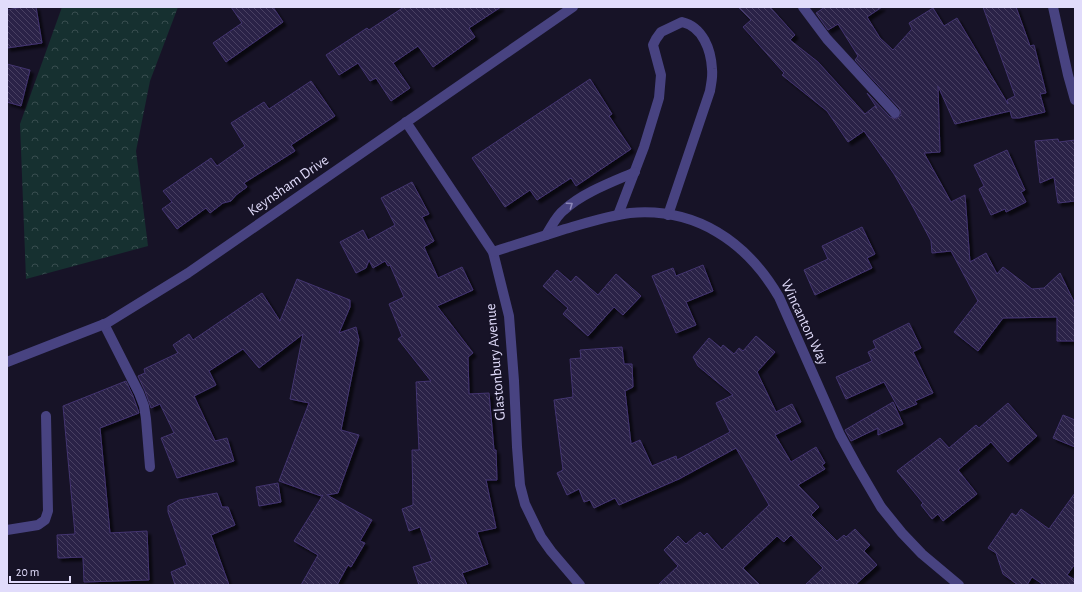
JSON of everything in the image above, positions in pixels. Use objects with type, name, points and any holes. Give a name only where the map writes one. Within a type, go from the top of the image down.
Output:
[{"type":"street","name":"Keynsham Drive","points":[[7,362],[104,324],[188,274],[573,7]]},
{"type":"street","points":[[803,7],[827,39],[895,113]]},
{"type":"street","points":[[1053,7],[1075,100]]},
{"type":"street","points":[[618,215],[644,147],[660,98],[661,75],[653,45],[661,32],[682,22],[688,23],[695,27],[707,46],[711,58],[712,75],[710,91],[668,215]]},
{"type":"street","name":"Glastonbury Avenue","points":[[406,122],[493,252],[509,316],[520,484],[525,504],[541,536],[551,551],[580,585]]},
{"type":"street","points":[[546,235],[563,210],[572,203],[635,172]]},
{"type":"street","name":"Wincanton Way","points":[[493,252],[601,218],[648,212],[694,221],[711,228],[741,249],[756,263],[779,297],[840,435],[881,507],[902,533],[922,554],[959,585]]},
{"type":"street","points":[[104,324],[139,393],[144,406],[150,467]]},
{"type":"street","points":[[7,530],[38,525],[42,523],[47,516],[49,500],[46,416]]},
{"type":"green space","points":[[62,7],[178,7],[150,81],[136,151],[148,246],[26,279],[20,124]]},
{"type":"building","points":[[23,7],[36,7],[42,43],[7,48],[7,10]]},
{"type":"building","points":[[231,7],[273,7],[283,22],[226,62],[213,43],[242,23]]},
{"type":"building","points":[[404,7],[501,7],[469,28],[475,37],[433,67],[418,46],[393,63],[410,88],[391,101],[376,78],[370,81],[358,63],[339,75],[326,55],[367,28],[369,30]]},
{"type":"building","points":[[738,7],[770,7],[795,35],[790,40],[818,62],[865,114],[875,106],[877,108],[867,93],[890,117],[896,119],[901,115],[900,109],[855,60],[858,56],[838,24],[828,30],[816,13],[825,7],[882,7],[867,17],[880,38],[893,50],[912,29],[909,23],[933,8],[944,26],[957,18],[1008,104],[1007,100],[1015,96],[983,7],[1016,7],[1030,46],[1034,45],[1046,93],[1040,94],[1045,112],[1019,118],[1012,118],[1010,111],[955,124],[938,86],[940,152],[924,153],[951,202],[965,195],[970,262],[986,253],[997,274],[1003,267],[1032,289],[1044,288],[1060,273],[1075,304],[1075,341],[1057,341],[1057,317],[1003,318],[978,351],[954,332],[978,301],[951,251],[932,253],[931,241],[913,207],[894,174],[864,131],[848,142],[827,111],[782,75],[784,73],[743,27],[751,20]]},
{"type":"building","points":[[7,64],[30,70],[21,106],[7,102]]},
{"type":"building","points":[[590,79],[612,114],[609,116],[631,149],[576,186],[571,178],[537,200],[530,190],[505,207],[472,158]]},
{"type":"building","points":[[311,81],[335,116],[291,145],[295,151],[244,183],[247,187],[236,195],[231,201],[223,203],[210,213],[206,208],[177,229],[162,209],[172,202],[163,191],[211,158],[217,166],[245,146],[231,123],[264,102],[269,109]]},
{"type":"building","points":[[1058,139],[1059,142],[1075,140],[1075,201],[1058,203],[1054,177],[1040,183],[1035,141]]},
{"type":"building","points":[[1007,150],[1025,190],[1021,192],[1026,202],[1006,212],[1005,209],[991,215],[979,189],[984,186],[974,165]]},
{"type":"building","points":[[412,182],[429,214],[422,217],[434,241],[424,247],[438,278],[462,267],[473,290],[437,306],[473,353],[468,357],[469,394],[489,393],[494,450],[496,450],[497,480],[486,480],[496,528],[477,532],[488,564],[462,573],[467,585],[419,585],[413,567],[432,561],[420,527],[409,531],[402,509],[413,505],[412,450],[419,450],[416,382],[431,381],[398,339],[402,336],[389,304],[404,297],[390,265],[388,266],[385,261],[373,268],[369,260],[366,268],[356,273],[340,242],[363,230],[368,240],[395,225],[381,198]]},
{"type":"building","points":[[862,227],[875,254],[867,258],[872,268],[815,295],[804,270],[828,259],[822,246]]},
{"type":"building","points":[[703,265],[713,291],[686,302],[696,325],[676,333],[652,276],[673,268],[676,276]]},
{"type":"building","points":[[557,270],[571,282],[576,276],[598,295],[616,274],[641,296],[623,315],[614,307],[588,336],[563,314],[568,308],[543,286]]},
{"type":"building","points":[[297,279],[350,300],[350,307],[339,333],[356,327],[359,340],[341,430],[359,435],[338,493],[327,495],[372,520],[360,541],[365,543],[351,567],[348,565],[337,585],[301,585],[318,555],[294,541],[323,495],[321,496],[279,481],[309,403],[290,399],[303,334],[259,368],[243,349],[209,371],[216,385],[194,396],[215,441],[227,438],[234,461],[177,478],[161,438],[174,433],[160,404],[151,408],[138,376],[145,373],[144,369],[178,353],[173,345],[189,334],[193,340],[262,293],[280,321]]},
{"type":"building","points":[[909,323],[921,348],[913,352],[933,393],[915,401],[917,404],[900,411],[884,382],[846,399],[836,377],[872,361],[868,352],[876,348],[873,341]]},
{"type":"building","points":[[756,336],[775,352],[757,372],[776,412],[792,404],[801,422],[775,435],[791,462],[816,447],[825,463],[822,465],[825,469],[798,485],[819,507],[811,515],[837,541],[844,535],[846,537],[855,529],[870,545],[864,551],[877,565],[855,585],[805,585],[823,568],[791,535],[784,542],[777,536],[743,568],[760,585],[658,585],[678,566],[664,550],[678,536],[686,544],[700,532],[704,536],[707,533],[722,550],[769,505],[736,448],[679,479],[619,505],[615,498],[594,508],[590,500],[584,502],[579,489],[567,495],[557,473],[563,470],[554,400],[573,397],[570,359],[581,358],[580,350],[622,347],[624,364],[632,364],[633,387],[625,391],[631,444],[640,440],[652,466],[676,456],[677,460],[730,432],[716,403],[733,395],[698,366],[693,357],[709,338],[721,348],[723,345],[734,354],[739,348],[743,351]]},
{"type":"building","points":[[126,381],[139,413],[100,428],[110,533],[147,531],[149,580],[84,582],[83,557],[58,558],[57,535],[75,534],[63,406]]},
{"type":"building","points":[[893,402],[903,424],[878,435],[878,428],[851,441],[845,430]]},
{"type":"building","points":[[1008,403],[1037,436],[1008,462],[991,442],[958,470],[977,494],[943,521],[938,514],[932,519],[921,505],[923,503],[897,471],[940,438],[949,448],[976,425],[979,428]]},
{"type":"building","points":[[1063,415],[1075,420],[1075,447],[1053,438]]},
{"type":"building","points":[[278,483],[281,502],[259,506],[256,487]]},
{"type":"building","points":[[217,493],[222,507],[228,507],[235,525],[211,535],[229,585],[175,585],[171,572],[187,565],[168,512],[168,506],[179,500]]},
{"type":"building","points":[[1075,493],[1075,564],[1067,575],[1075,580],[1075,585],[1044,585],[1032,577],[1027,585],[1018,585],[1003,574],[996,553],[988,548],[1012,513],[1016,516],[1021,509],[1049,529]]}]
